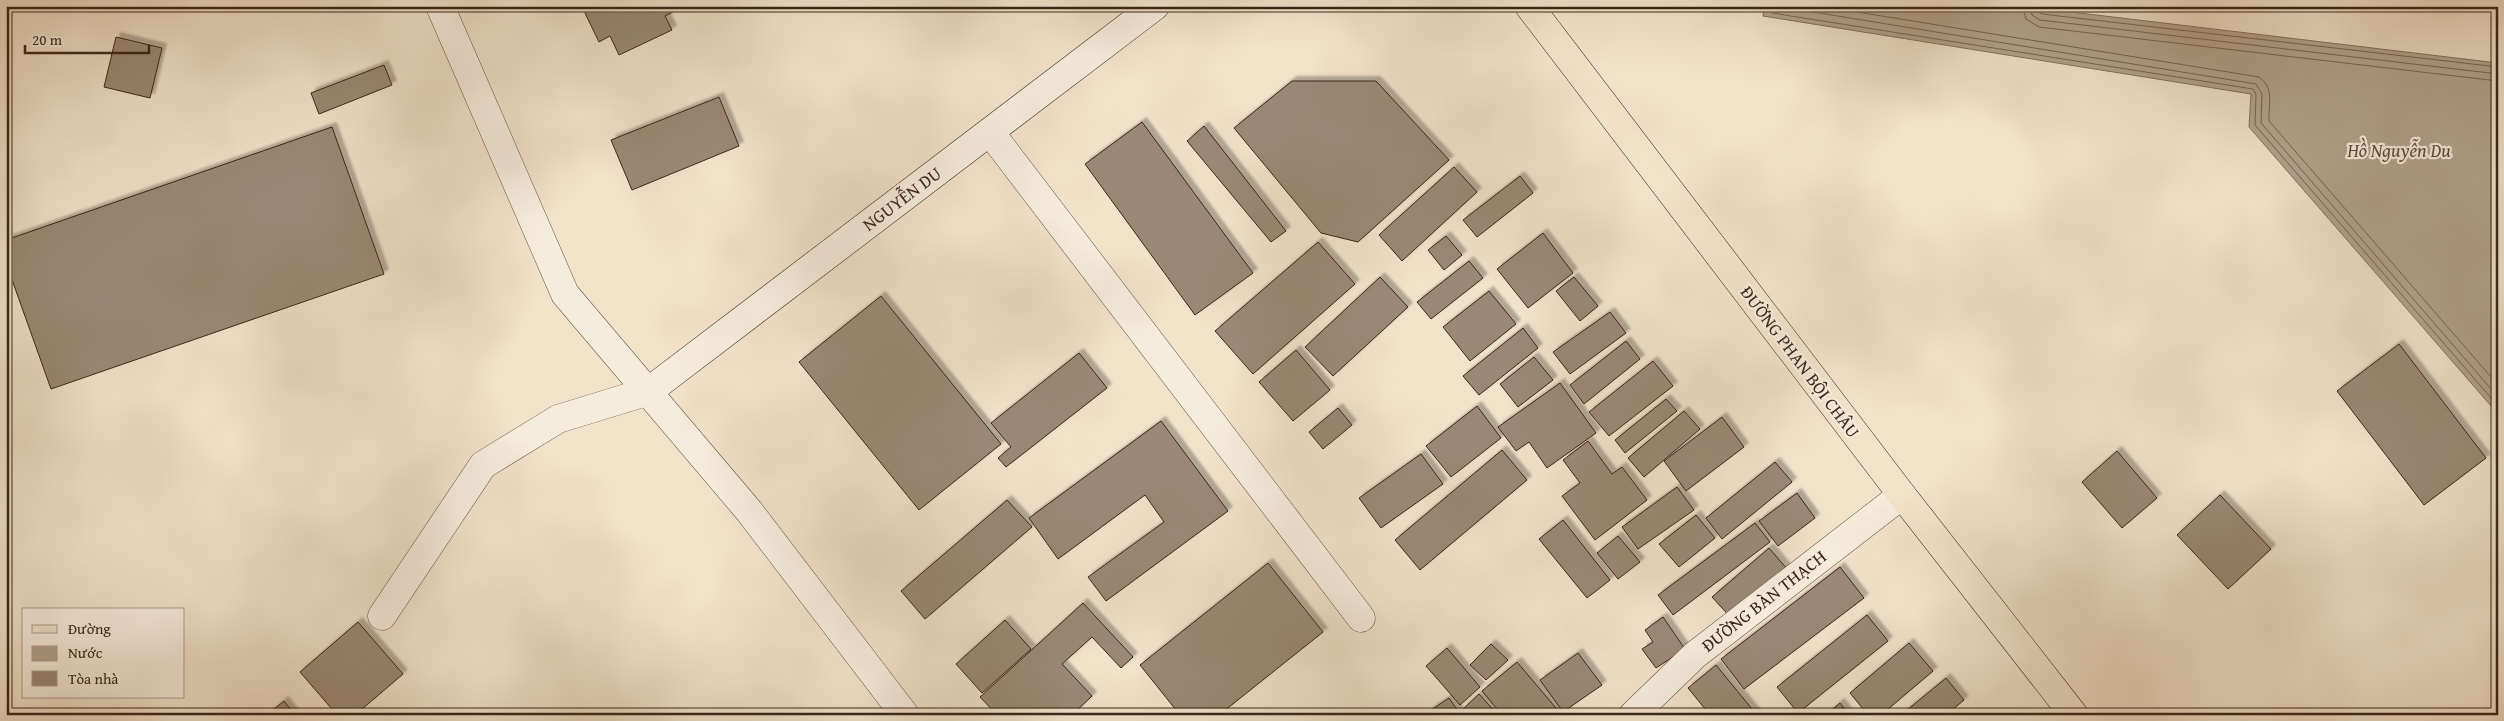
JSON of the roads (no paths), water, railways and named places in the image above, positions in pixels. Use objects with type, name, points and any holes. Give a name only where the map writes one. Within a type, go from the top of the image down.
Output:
[{"type":"main road","name":"ĐƯỜNG PHAN BỘI CHÂU","points":[[1528,6],[1902,495],[2074,715]]},
{"type":"street","points":[[440,6],[565,294],[749,511],[904,715]]},
{"type":"street","name":"NGUYỄN DU","points":[[649,391],[1155,6]]},
{"type":"street","points":[[990,132],[1361,618]]},
{"type":"street","points":[[382,616],[483,465],[558,419],[649,391]]},
{"type":"street","name":"ĐƯỜNG BÀN THẠCH","points":[[1633,715],[1695,655],[1902,495]]},
{"type":"water","name":"Hồ Nguyễn Du","points":[[1765,6],[2021,6],[2498,63],[2498,414],[2249,127],[2251,94],[1763,16]]}]
